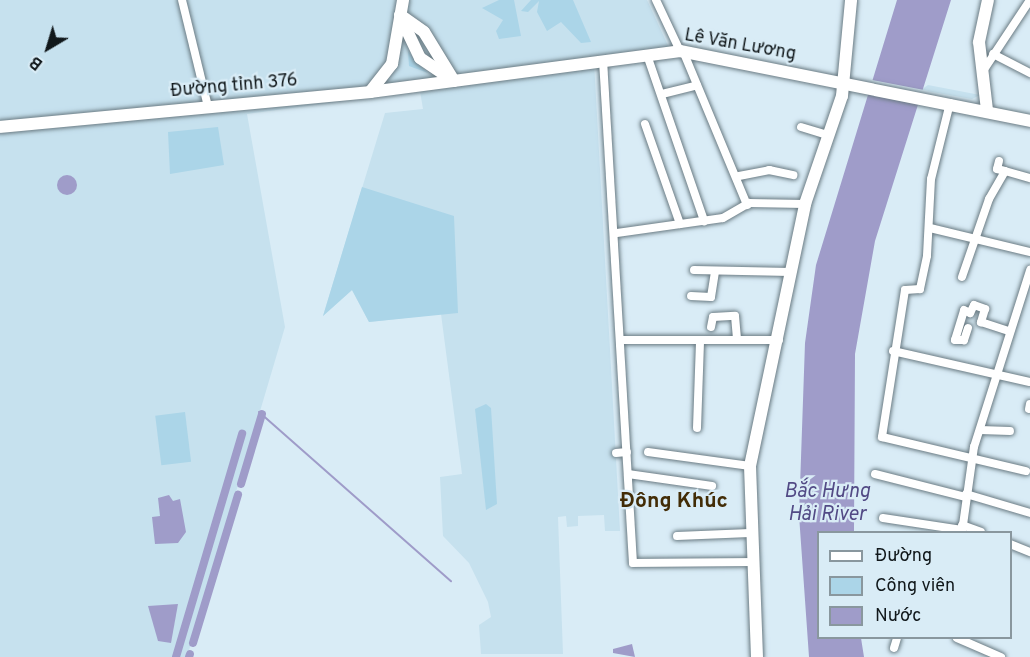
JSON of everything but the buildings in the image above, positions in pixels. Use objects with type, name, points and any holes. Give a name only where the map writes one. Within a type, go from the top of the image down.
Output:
[{"type":"main road","points":[[370,92],[392,64],[403,0]]},
{"type":"main road","points":[[757,657],[751,562],[750,466],[779,340],[790,272],[805,204],[842,96],[841,82],[851,0]]},
{"type":"main road","points":[[987,110],[979,42],[988,0]]},
{"type":"main road","points":[[400,15],[420,58],[454,81]]},
{"type":"main road","points":[[400,15],[424,32],[454,81]]},
{"type":"main road","name":"Lê Văn Lương","points":[[370,92],[682,51],[930,98],[1030,121]]},
{"type":"main road","name":"Đường tỉnh 376","points":[[0,127],[370,92]]},
{"type":"street","points":[[182,0],[208,107]]},
{"type":"street","points":[[656,0],[698,84],[739,176],[747,205]]},
{"type":"street","points":[[982,71],[1030,0]]},
{"type":"street","points":[[993,54],[1030,73]]},
{"type":"street","points":[[647,55],[704,221]]},
{"type":"street","points":[[603,60],[617,233],[633,563],[751,562]]},
{"type":"street","points":[[662,94],[698,84]]},
{"type":"street","points":[[950,103],[931,179],[930,228],[920,289],[905,290],[893,351],[882,437],[972,455],[1026,471]]},
{"type":"street","points":[[645,124],[680,224]]},
{"type":"street","points":[[801,127],[828,135]]},
{"type":"street","points":[[999,161],[997,169],[1030,178]]},
{"type":"street","points":[[739,176],[769,170],[793,175]]},
{"type":"street","points":[[962,277],[980,237],[989,199],[1005,171]]},
{"type":"street","points":[[617,233],[704,221],[747,205],[805,204]]},
{"type":"street","points":[[930,228],[980,237],[1030,252]]},
{"type":"street","points":[[694,270],[790,272]]},
{"type":"street","points":[[883,518],[962,529],[972,455],[1030,270]]},
{"type":"street","points":[[691,296],[711,297],[715,271]]},
{"type":"street","points":[[968,328],[964,340],[955,340],[964,310],[970,313],[974,305],[985,309],[981,322],[1009,331]]},
{"type":"street","points":[[711,327],[713,317],[735,316],[737,340]]},
{"type":"street","points":[[622,340],[779,340]]},
{"type":"street","points":[[697,429],[700,341]]},
{"type":"street","points":[[893,351],[1030,382]]},
{"type":"street","points":[[980,430],[1010,431]]},
{"type":"street","points":[[616,453],[627,452]]},
{"type":"street","points":[[648,452],[750,466]]},
{"type":"street","points":[[628,474],[712,486]]},
{"type":"street","points":[[875,474],[1030,513]]},
{"type":"street","points":[[677,536],[750,533]]},
{"type":"street","points":[[1012,544],[1030,552]]},
{"type":"street","points":[[894,648],[897,639]]},
{"type":"street","points":[[960,639],[1003,656]]},
{"type":"shaded area","points":[[0,0],[647,0],[671,52],[594,61],[620,531],[605,531],[604,515],[578,516],[578,526],[567,527],[566,516],[558,517],[563,654],[481,654],[479,625],[491,617],[488,602],[469,563],[443,536],[440,477],[462,474],[441,314],[369,322],[352,290],[323,316],[385,113],[423,109],[420,91],[247,114],[285,327],[187,657],[0,657]]},
{"type":"shaded area","points":[[928,85],[980,95],[972,99],[921,90]]},
{"type":"green space","points":[[499,0],[514,0],[521,36],[499,39],[496,31],[503,20],[482,8]]},
{"type":"green space","points":[[531,0],[573,0],[591,42],[581,43],[561,22],[547,31],[537,12],[539,1],[528,12],[521,11]]},
{"type":"green space","points":[[408,51],[418,64],[428,73],[409,66]]},
{"type":"green space","points":[[218,127],[224,165],[170,174],[168,132]]},
{"type":"green space","points":[[362,187],[454,216],[458,313],[369,322],[352,290],[323,316]]},
{"type":"green space","points":[[486,404],[491,408],[497,504],[486,510],[475,409]]},
{"type":"green space","points":[[185,412],[191,462],[161,465],[155,416]]},
{"type":"water","name":"Bắc Hưng Hải River","points":[[897,0],[951,0],[875,241],[855,354],[854,531],[817,531],[817,639],[861,639],[864,657],[809,657],[799,515],[805,343],[816,265]]},
{"type":"water","points":[[67,175],[74,178],[77,185],[74,192],[67,195],[60,192],[57,185],[60,178]]},
{"type":"water","points":[[169,495],[173,501],[180,499],[186,532],[178,543],[155,544],[152,517],[160,516],[158,498]]},
{"type":"water","points":[[178,604],[171,643],[158,641],[148,606]]},
{"type":"water","points":[[632,644],[635,657],[613,653],[613,649]]},
{"type":"pier","points":[[867,79],[928,91],[925,106],[864,94]]},
{"type":"waterway","points":[[259,412],[451,581]]},
{"type":"waterway","points":[[241,484],[262,414]]},
{"type":"waterway","points":[[176,657],[242,434]]},
{"type":"waterway","points":[[193,643],[238,495]]},
{"type":"district","name":"Đông Khúc","points":[[674,502]]}]
